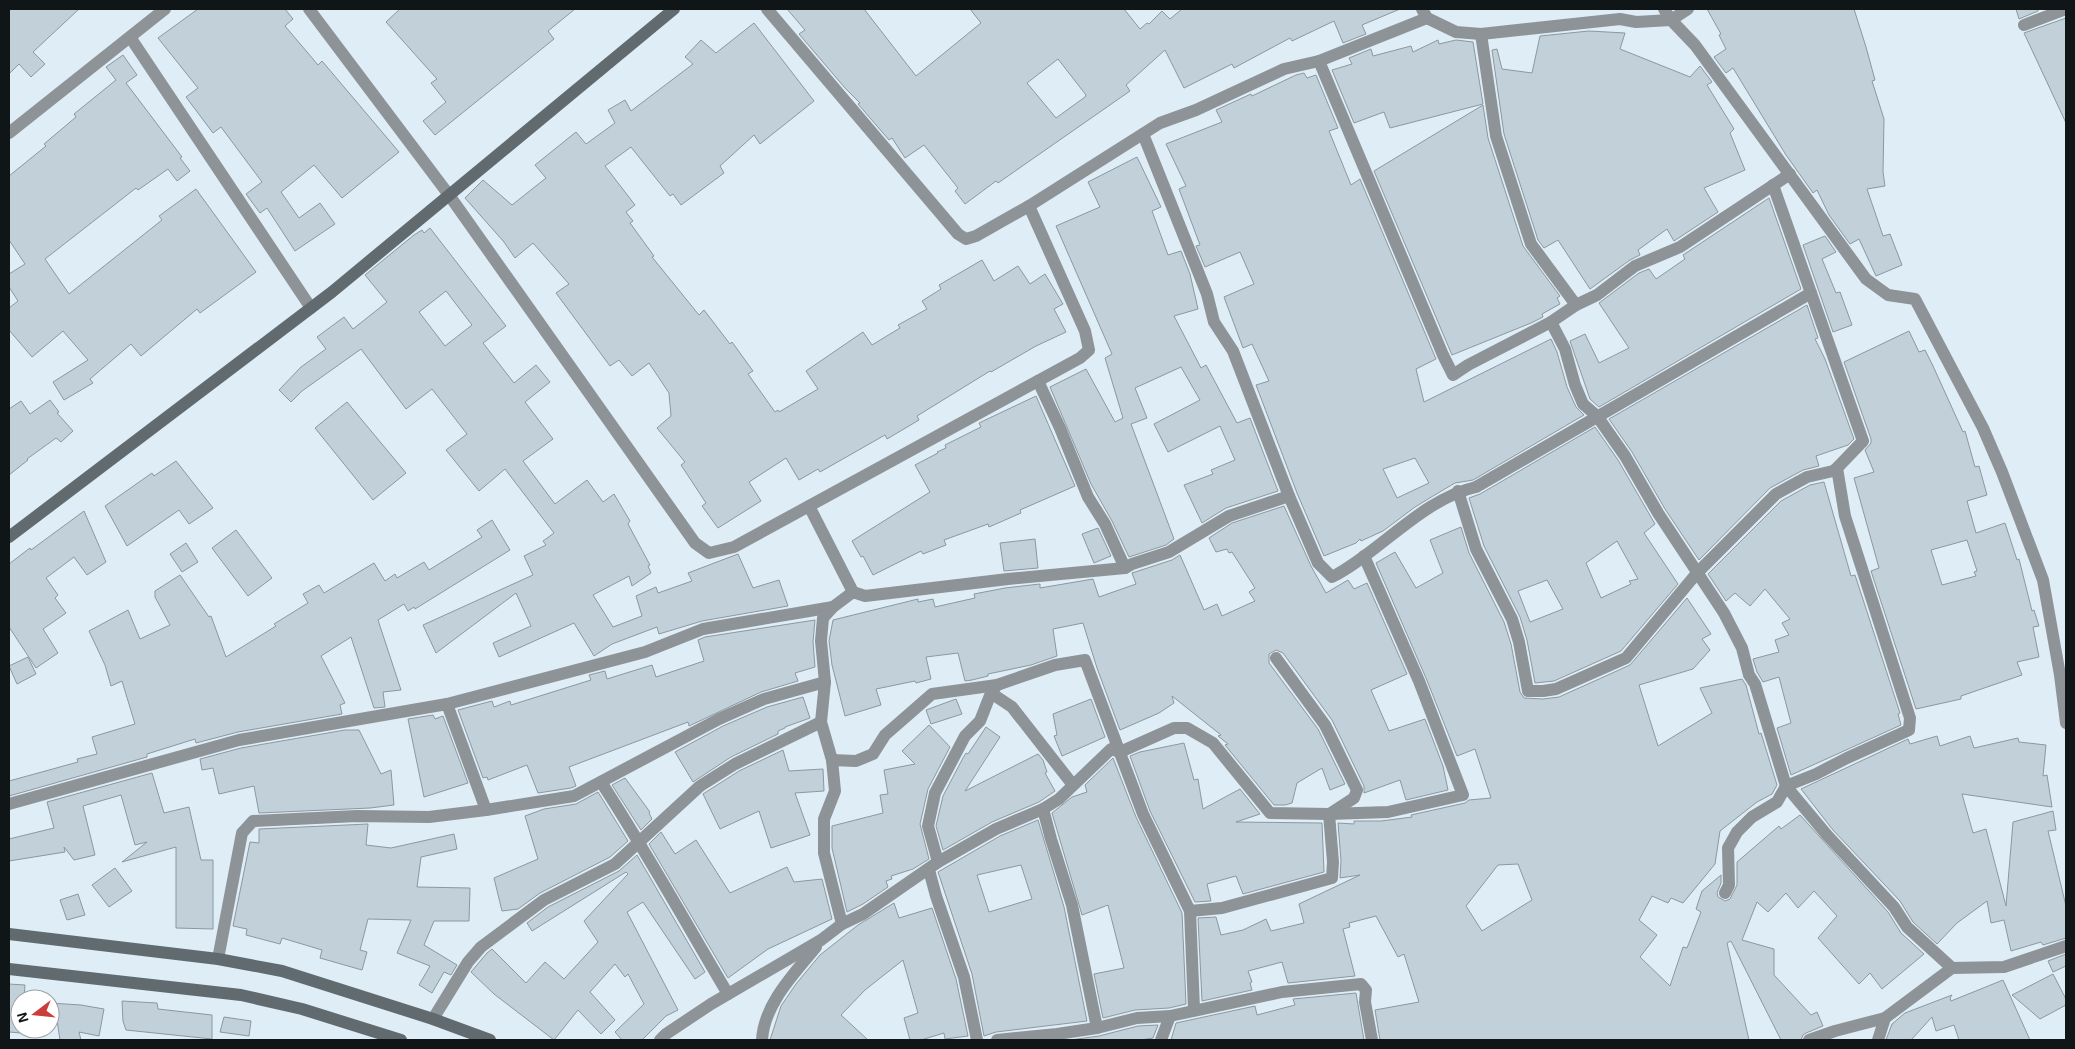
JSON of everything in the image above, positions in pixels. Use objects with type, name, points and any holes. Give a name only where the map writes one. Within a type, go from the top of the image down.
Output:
[{"type":"street","points":[[9,133],[165,9]]},
{"type":"street","points":[[309,9],[449,195],[695,543],[709,553],[734,547],[1080,358],[1089,350],[1085,331],[1029,206]]},
{"type":"street","points":[[9,537],[311,308],[674,9]]},
{"type":"street","points":[[767,9],[958,234],[966,239],[976,236],[1029,206],[1160,123],[1196,110],[1284,68],[1319,61],[1425,13],[1456,32],[1481,34],[1620,19],[1636,22],[1671,20],[1688,9]]},
{"type":"street","points":[[1664,9],[1671,20],[1694,45],[1866,279],[1888,295],[1915,299],[1982,428],[2002,472],[2043,580],[2060,674],[2066,723]]},
{"type":"street","points":[[2024,25],[2066,9]]},
{"type":"street","points":[[1481,34],[1496,136],[1531,244],[1576,305]]},
{"type":"street","points":[[130,37],[311,308]]},
{"type":"street","points":[[1319,61],[1453,375],[1597,295],[1636,266],[1680,247],[1790,174]]},
{"type":"street","points":[[1143,134],[1207,294],[1214,322],[1233,351],[1289,496],[1318,563],[1332,578],[1351,568],[1402,526],[1458,491],[1476,487],[1811,293]]},
{"type":"street","points":[[1458,491],[1476,549],[1512,619],[1519,642],[1528,691],[1556,689],[1626,658],[1697,573],[1776,494],[1807,478],[1832,471],[1836,468],[1863,441],[1773,185]]},
{"type":"street","points":[[1551,322],[1565,348],[1575,385],[1584,404],[1597,416],[1625,456],[1658,513],[1724,613],[1742,648],[1749,675],[1754,684],[1786,786],[1826,835],[1894,907],[1908,927],[1952,968]]},
{"type":"street","points":[[1038,381],[1060,428],[1088,497],[1105,524],[1125,568]]},
{"type":"street","points":[[1725,893],[1729,885],[1728,848],[1732,840],[1752,817],[1777,802],[1786,786],[1816,774],[1909,730],[1910,718],[1845,516],[1836,468]]},
{"type":"street","points":[[810,506],[853,592],[865,596],[1008,579],[1125,568],[1169,552],[1229,516],[1289,496]]},
{"type":"street","points":[[660,1040],[666,1034],[728,994],[822,940],[842,924],[863,914],[933,866],[996,829],[1059,799],[1111,749],[1120,752],[1174,728],[1188,728],[1213,743],[1270,813],[1388,812],[1463,795],[1419,681],[1364,556]]},
{"type":"street","points":[[842,924],[824,853],[824,819],[835,791],[832,760],[821,722],[825,682],[821,641],[823,618],[833,607],[853,592]]},
{"type":"street","points":[[9,804],[239,740],[447,704],[645,652],[703,629],[833,607]]},
{"type":"street","points":[[1276,658],[1325,725],[1357,790],[1354,798],[1329,814]]},
{"type":"street","points":[[832,760],[856,761],[873,754],[885,735],[932,694],[994,689],[1049,667],[1085,660],[1142,814],[1190,911],[1194,1009]]},
{"type":"street","points":[[218,959],[242,833],[253,821],[357,816],[428,817],[574,796],[719,718],[764,699],[825,682]]},
{"type":"street","points":[[994,689],[1012,707],[1073,785]]},
{"type":"street","points":[[977,1040],[964,977],[936,896],[928,826],[935,793],[965,736],[980,721],[994,689]]},
{"type":"street","points":[[447,704],[486,810]]},
{"type":"street","points":[[433,1018],[468,962],[481,947],[544,900],[614,864],[700,786],[735,764],[821,722]]},
{"type":"street","points":[[601,782],[640,841],[728,994]]},
{"type":"street","points":[[1043,808],[1072,905],[1096,1028]]},
{"type":"street","points":[[1190,911],[1222,908],[1332,878],[1333,862],[1329,814]]},
{"type":"street","points":[[9,934],[218,959],[282,972],[433,1018],[490,1040]]},
{"type":"street","points":[[762,1040],[773,1004],[781,990],[822,940]]},
{"type":"street","points":[[1809,1040],[1835,1030],[1885,1018],[1952,968],[2004,967],[2066,946]]},
{"type":"street","points":[[9,968],[241,995],[302,1009],[396,1039]]},
{"type":"street","points":[[997,1040],[1096,1028],[1137,1018],[1170,1016],[1194,1009],[1282,992],[1361,984],[1366,990],[1365,1002],[1372,1040]]},
{"type":"street","points":[[1160,1040],[1170,1016]]},
{"type":"street","points":[[1878,1040],[1885,1018]]},
{"type":"building","points":[[9,9],[79,9],[33,52],[45,64],[31,77],[19,64],[9,74]]},
{"type":"building","points":[[198,9],[285,9],[293,19],[285,26],[318,65],[322,61],[399,152],[342,198],[314,165],[281,192],[299,218],[320,203],[335,224],[295,251],[267,208],[260,213],[246,194],[262,182],[221,127],[213,133],[186,97],[198,88],[158,38]]},
{"type":"building","points":[[400,9],[575,9],[548,31],[554,39],[435,135],[423,121],[446,102],[431,83],[437,79],[386,22]]},
{"type":"building","points":[[787,9],[864,9],[916,76],[981,23],[970,9],[1124,9],[1140,29],[1147,23],[1149,24],[1162,11],[1170,19],[1182,9],[1400,9],[1362,25],[1366,34],[1343,43],[1334,21],[1292,41],[1290,38],[1234,68],[1232,64],[1184,88],[1165,50],[1126,85],[1130,91],[965,204],[955,191],[958,188],[924,145],[905,158],[892,138],[889,140],[858,104],[860,103],[799,34],[805,30]],"holes":[[[1058,59],[1086,95],[1056,118],[1027,83]]]},
{"type":"building","points":[[1707,9],[1854,9],[1875,80],[1872,81],[1884,119],[1883,172],[1885,186],[1867,189],[1883,236],[1890,234],[1902,265],[1876,276],[1859,239],[1850,244],[1829,215],[1817,190],[1813,193],[1786,155],[1733,68],[1726,73],[1714,57],[1726,49],[1719,35],[1721,34]]},
{"type":"building","points":[[2016,9],[2038,9],[2038,11],[2019,19]]},
{"type":"building","points":[[2066,18],[2066,123],[2024,33]]},
{"type":"building","points":[[754,23],[814,101],[760,144],[754,135],[720,166],[724,173],[681,205],[673,194],[670,196],[631,147],[605,166],[635,205],[626,212],[633,221],[630,223],[654,256],[652,257],[699,315],[704,310],[730,344],[732,342],[753,371],[748,374],[775,412],[778,410],[779,412],[818,389],[806,371],[863,332],[872,345],[900,328],[898,325],[927,309],[922,301],[941,289],[939,285],[982,260],[994,281],[1018,266],[1030,284],[1045,274],[1063,304],[1054,309],[1066,332],[990,371],[917,416],[919,420],[887,439],[885,435],[820,472],[818,469],[799,480],[786,458],[749,482],[761,501],[718,528],[702,506],[706,503],[681,465],[685,462],[657,428],[671,416],[669,393],[649,363],[632,376],[619,360],[610,366],[556,293],[569,284],[533,243],[515,258],[504,242],[465,198],[483,180],[512,205],[546,178],[535,165],[576,132],[586,144],[615,123],[608,110],[625,100],[631,111],[693,64],[685,57],[701,40],[716,53]]},
{"type":"building","points":[[1589,31],[1625,33],[1620,49],[1690,77],[1700,66],[1712,82],[1707,85],[1734,129],[1730,133],[1745,170],[1704,188],[1718,212],[1674,241],[1667,229],[1638,250],[1640,255],[1590,289],[1558,240],[1544,248],[1538,240],[1504,134],[1492,50],[1497,49],[1502,69],[1532,73],[1540,36]]},
{"type":"building","points":[[1438,40],[1439,44],[1456,40],[1473,42],[1483,104],[1390,128],[1384,112],[1354,123],[1332,70],[1352,64],[1349,58],[1371,49],[1373,56],[1411,46],[1413,52]]},
{"type":"building","points":[[123,55],[137,75],[126,83],[182,157],[180,158],[190,171],[177,181],[168,169],[138,190],[136,188],[45,259],[69,294],[162,220],[159,216],[196,189],[256,272],[200,313],[197,309],[141,356],[131,344],[90,379],[93,383],[64,400],[53,382],[88,360],[63,331],[32,357],[9,330],[9,308],[18,301],[9,287],[9,274],[25,264],[9,240],[9,176],[46,146],[44,144],[76,117],[74,114],[116,80],[106,67]]},
{"type":"building","points":[[1304,73],[1307,78],[1316,75],[1338,128],[1329,131],[1351,185],[1360,179],[1436,359],[1416,369],[1424,402],[1551,339],[1557,352],[1567,387],[1576,407],[1584,415],[1473,480],[1455,483],[1415,507],[1383,531],[1361,541],[1360,539],[1356,543],[1324,556],[1297,493],[1256,385],[1269,381],[1252,344],[1243,348],[1224,297],[1254,284],[1240,252],[1205,267],[1196,246],[1200,245],[1179,189],[1186,186],[1166,144],[1222,122],[1216,110],[1251,94],[1252,96]],"holes":[[[1415,458],[1429,483],[1397,498],[1383,469]]]},
{"type":"building","points":[[1483,105],[1488,138],[1523,246],[1560,296],[1557,298],[1560,304],[1542,314],[1543,317],[1531,323],[1452,355],[1374,171]]},
{"type":"building","points":[[1137,157],[1161,207],[1152,211],[1168,255],[1181,251],[1190,274],[1198,309],[1174,316],[1201,368],[1206,365],[1237,423],[1250,418],[1278,491],[1226,508],[1202,523],[1184,485],[1213,474],[1211,470],[1235,460],[1220,426],[1168,452],[1154,424],[1200,400],[1181,367],[1135,388],[1147,418],[1131,424],[1174,539],[1166,545],[1129,557],[1112,521],[1091,484],[1050,387],[1086,369],[1115,422],[1123,418],[1105,358],[1112,354],[1056,226],[1100,207],[1088,182]]},
{"type":"building","points":[[1769,198],[1801,289],[1599,407],[1590,399],[1570,341],[1585,334],[1599,363],[1629,348],[1599,303],[1639,273],[1649,269],[1656,279],[1685,259],[1683,255]]},
{"type":"building","points":[[430,228],[506,326],[483,343],[514,383],[536,365],[550,382],[525,402],[553,439],[523,461],[555,504],[587,480],[603,502],[614,494],[630,521],[628,524],[650,565],[648,566],[651,573],[632,586],[629,576],[593,595],[613,627],[642,616],[636,596],[656,587],[658,593],[692,581],[688,573],[738,554],[753,588],[779,580],[788,606],[702,621],[659,634],[657,627],[612,644],[594,656],[574,623],[499,657],[493,643],[531,626],[516,593],[436,653],[423,625],[533,575],[524,556],[546,545],[543,541],[554,533],[505,469],[479,491],[446,450],[467,434],[432,389],[406,409],[361,349],[302,391],[291,402],[279,390],[301,367],[326,349],[317,337],[344,317],[353,329],[387,302],[365,275],[414,235],[422,230],[424,233]],"holes":[[[446,291],[472,325],[445,346],[419,312]]]},
{"type":"building","points":[[1825,236],[1836,252],[1822,259],[1836,293],[1840,292],[1852,325],[1833,332],[1803,245]]},
{"type":"building","points":[[1807,305],[1818,338],[1815,339],[1825,359],[1854,439],[1848,445],[1816,456],[1819,466],[1803,470],[1770,488],[1699,560],[1665,509],[1632,452],[1609,419]]},
{"type":"building","points":[[1909,331],[1919,352],[1925,350],[1963,432],[1965,431],[1975,467],[1979,466],[1987,495],[1967,501],[1976,533],[2005,523],[2017,560],[2019,559],[2032,611],[2034,610],[2039,626],[2033,627],[2039,657],[2017,662],[2022,675],[1961,696],[1961,699],[1916,709],[1871,571],[1879,568],[1854,478],[1874,472],[1865,450],[1871,443],[1871,439],[1844,362]],"holes":[[[1967,540],[1977,571],[1974,572],[1976,576],[1942,585],[1931,550]]]},
{"type":"building","points":[[1036,396],[1075,486],[1020,510],[1021,513],[989,527],[988,524],[944,540],[946,545],[923,554],[921,551],[873,575],[852,541],[930,492],[915,465],[946,448],[945,445],[981,427],[979,423]]},
{"type":"building","points":[[50,400],[59,412],[57,413],[73,431],[61,442],[56,438],[9,475],[9,409],[21,401],[30,414]]},
{"type":"building","points":[[347,402],[406,473],[373,500],[315,428]]},
{"type":"building","points":[[1595,427],[1618,460],[1655,524],[1644,533],[1678,584],[1621,651],[1554,681],[1535,683],[1527,640],[1520,617],[1484,546],[1469,498],[1480,494]],"holes":[[[1617,541],[1638,579],[1629,581],[1631,584],[1601,598],[1586,563]],[[1547,580],[1563,609],[1530,622],[1518,591]]]},
{"type":"building","points":[[176,461],[213,508],[189,524],[179,510],[127,546],[105,506],[152,473],[154,476]]},
{"type":"building","points":[[1824,482],[1851,576],[1855,575],[1900,713],[1898,714],[1901,725],[1791,775],[1777,728],[1791,723],[1779,677],[1763,682],[1757,672],[1753,659],[1779,652],[1775,640],[1789,635],[1782,623],[1790,619],[1765,589],[1750,606],[1735,593],[1726,601],[1708,574],[1781,501],[1810,485]]},
{"type":"building","points":[[1284,506],[1311,566],[1326,593],[1348,580],[1354,589],[1367,583],[1407,674],[1371,690],[1389,731],[1425,719],[1443,766],[1448,790],[1406,800],[1400,780],[1364,793],[1364,786],[1332,720],[1283,653],[1276,650],[1269,654],[1269,663],[1318,729],[1345,784],[1330,790],[1322,768],[1297,783],[1292,803],[1274,805],[1225,745],[1228,744],[1218,736],[1221,735],[1172,696],[1174,703],[1159,713],[1120,730],[1083,623],[1053,629],[1057,656],[1031,665],[988,674],[988,676],[972,680],[965,681],[958,653],[926,657],[931,679],[876,689],[881,705],[845,716],[832,665],[829,641],[833,620],[918,599],[918,602],[933,599],[935,607],[975,598],[974,594],[1005,588],[1040,584],[1040,588],[1093,579],[1099,597],[1136,584],[1132,573],[1172,560],[1180,555],[1204,610],[1217,604],[1222,616],[1255,601],[1249,592],[1255,588],[1232,552],[1229,553],[1227,549],[1216,552],[1209,538],[1232,523]]},
{"type":"building","points":[[84,511],[106,562],[87,575],[74,557],[46,578],[58,595],[55,598],[66,613],[43,629],[58,653],[36,668],[9,627],[9,564]]},
{"type":"building","points":[[492,520],[510,550],[415,609],[414,607],[408,611],[404,604],[378,620],[401,690],[383,692],[385,707],[374,708],[351,637],[321,656],[345,703],[340,705],[342,714],[238,732],[196,743],[195,739],[147,754],[147,757],[9,796],[9,781],[78,762],[77,759],[97,754],[92,737],[135,724],[122,681],[111,686],[105,665],[89,631],[128,610],[140,639],[170,625],[155,597],[155,591],[180,575],[209,617],[211,616],[226,657],[276,626],[274,624],[308,603],[303,594],[319,585],[324,593],[374,563],[385,581],[395,574],[397,578],[424,562],[429,570],[482,537],[477,530]]},
{"type":"building","points":[[1461,527],[1469,553],[1504,622],[1511,644],[1520,692],[1524,698],[1543,699],[1559,697],[1630,665],[1687,598],[1711,634],[1702,639],[1710,650],[1693,669],[1639,685],[1658,746],[1712,713],[1700,688],[1742,679],[1746,685],[1759,734],[1761,733],[1777,785],[1772,794],[1757,802],[1720,831],[1715,864],[1683,903],[1671,898],[1668,903],[1652,896],[1639,920],[1657,935],[1640,957],[1670,986],[1683,947],[1687,948],[1701,912],[1696,909],[1702,891],[1721,875],[1721,883],[1717,893],[1718,897],[1725,901],[1730,899],[1737,885],[1737,862],[1779,826],[1781,829],[1800,815],[1888,912],[1901,933],[1924,954],[1882,989],[1870,973],[1859,984],[1818,938],[1837,916],[1814,891],[1798,908],[1786,893],[1768,912],[1757,902],[1742,940],[1774,949],[1774,975],[1811,1015],[1817,1012],[1823,1026],[1806,1033],[1801,1040],[1781,1040],[1731,941],[1727,943],[1749,1040],[1380,1040],[1375,1010],[1419,1002],[1404,954],[1398,957],[1376,916],[1349,923],[1350,927],[1343,929],[1355,976],[1288,983],[1282,962],[1248,971],[1252,982],[1250,983],[1252,990],[1202,1001],[1198,918],[1216,917],[1221,935],[1243,930],[1266,919],[1271,931],[1304,923],[1299,904],[1360,875],[1340,878],[1341,861],[1338,823],[1354,824],[1354,821],[1381,821],[1412,817],[1411,815],[1465,803],[1469,800],[1491,798],[1475,749],[1457,756],[1426,678],[1376,563],[1395,552],[1416,588],[1443,573],[1430,540]],"holes":[[[1518,864],[1532,900],[1482,931],[1466,906],[1498,865]]]},
{"type":"building","points":[[1098,528],[1111,556],[1094,563],[1082,534]]},
{"type":"building","points":[[236,530],[272,578],[248,596],[212,548]]},
{"type":"building","points":[[1035,539],[1038,568],[1004,571],[1000,543]]},
{"type":"building","points":[[186,543],[198,562],[182,572],[170,554]]},
{"type":"building","points":[[815,620],[813,642],[815,667],[795,673],[798,681],[761,692],[689,726],[688,722],[569,767],[576,786],[571,788],[538,793],[527,765],[488,780],[487,777],[483,778],[458,710],[492,701],[494,707],[510,701],[511,705],[591,680],[589,675],[605,671],[607,679],[652,665],[656,677],[704,661],[698,640],[705,637]]},
{"type":"building","points":[[28,657],[36,674],[17,684],[9,666]]},
{"type":"building","points":[[803,697],[810,718],[785,727],[778,731],[778,734],[731,757],[693,782],[675,752],[723,726],[767,707]]},
{"type":"building","points":[[956,699],[962,714],[931,724],[926,710]]},
{"type":"building","points":[[1091,699],[1105,737],[1062,756],[1054,736],[1057,735],[1053,714]]},
{"type":"building","points":[[433,715],[435,719],[443,716],[468,783],[424,797],[408,719]]},
{"type":"building","points":[[929,725],[950,747],[928,789],[920,824],[929,859],[913,869],[891,876],[892,879],[886,881],[888,887],[847,912],[832,848],[832,826],[883,813],[880,795],[888,794],[884,770],[915,764],[902,751]]},
{"type":"building","points":[[986,727],[1000,737],[965,791],[1038,754],[1043,760],[1047,772],[1045,773],[1055,791],[1039,802],[992,822],[943,850],[936,826],[943,796],[966,753],[968,754]]},
{"type":"building","points":[[345,730],[359,730],[381,774],[391,770],[394,805],[370,808],[259,813],[254,786],[219,794],[213,768],[202,770],[200,759],[241,748]]},
{"type":"building","points":[[1937,736],[1940,746],[1970,736],[1974,748],[2018,738],[2019,742],[2046,745],[2043,776],[2047,775],[2052,807],[1962,794],[1973,833],[1986,829],[2006,906],[2013,822],[2053,811],[2056,830],[2048,831],[2066,906],[2066,938],[2043,945],[2041,942],[2011,951],[2004,920],[1991,923],[1987,901],[1957,923],[1937,944],[1913,922],[1900,901],[1833,830],[1801,789],[1908,739],[1910,744]]},
{"type":"building","points":[[1184,743],[1194,780],[1198,779],[1203,809],[1240,789],[1260,814],[1236,822],[1322,823],[1324,872],[1243,894],[1236,876],[1207,884],[1211,901],[1195,902],[1150,811],[1130,756],[1140,752]]},
{"type":"building","points":[[783,750],[789,771],[823,769],[824,791],[795,793],[810,835],[771,848],[759,811],[720,829],[703,794],[739,771]]},
{"type":"building","points":[[1113,758],[1136,817],[1182,913],[1186,1004],[1169,1008],[1135,1010],[1103,1018],[1094,974],[1124,968],[1108,905],[1082,915],[1052,813],[1072,797],[1087,792],[1085,785]]},
{"type":"building","points":[[152,773],[164,813],[189,807],[201,860],[213,860],[213,929],[176,928],[176,847],[122,862],[147,842],[135,845],[121,795],[83,806],[95,855],[74,860],[64,847],[65,852],[9,861],[9,839],[54,828],[47,802]]},
{"type":"building","points":[[625,778],[650,812],[652,819],[641,830],[612,785]]},
{"type":"building","points":[[598,792],[628,841],[610,857],[540,893],[518,909],[502,911],[494,878],[538,859],[525,816],[544,809],[576,804]]},
{"type":"building","points":[[1038,820],[1064,907],[1087,1021],[996,1032],[984,1036],[972,974],[938,872],[1000,836]],"holes":[[[1021,865],[1032,899],[989,912],[977,875]]]},
{"type":"building","points":[[368,824],[366,845],[391,848],[454,834],[457,849],[421,857],[417,887],[470,888],[469,921],[434,921],[424,945],[457,965],[451,975],[444,972],[432,993],[419,985],[430,966],[397,953],[411,920],[368,919],[360,950],[367,952],[362,970],[320,958],[322,950],[282,938],[280,944],[246,935],[247,929],[233,926],[250,842],[259,843],[259,829]]},
{"type":"building","points":[[661,832],[675,854],[696,840],[730,893],[787,867],[794,882],[822,879],[832,919],[768,949],[728,978],[649,844]]},
{"type":"building","points":[[637,855],[705,972],[695,979],[643,902],[627,912],[678,1010],[666,1016],[642,1040],[622,1040],[615,1032],[644,1004],[628,974],[625,977],[615,964],[590,992],[615,1020],[601,1034],[578,1010],[554,1040],[494,994],[471,972],[492,949],[526,983],[545,962],[564,979],[598,942],[584,921],[628,874],[626,872],[532,931],[527,923],[548,907],[619,871]]},
{"type":"building","points":[[115,868],[132,891],[109,907],[92,885]]},
{"type":"building","points":[[78,894],[85,915],[67,920],[60,900]]},
{"type":"building","points":[[894,903],[899,918],[932,908],[956,979],[968,1036],[945,1039],[944,1033],[921,1040],[910,1040],[904,1018],[918,1013],[903,960],[865,990],[841,1015],[868,1040],[770,1040],[781,1006],[820,955],[858,925]]},
{"type":"building","points":[[2066,954],[2066,966],[2053,972],[2048,961]]},
{"type":"building","points":[[2053,974],[2066,999],[2066,1005],[2040,1019],[2012,995]]},
{"type":"building","points":[[2003,980],[2030,1040],[1959,1040],[1954,1025],[1936,1031],[1932,1017],[1911,1040],[1886,1040],[1892,1024],[1905,1013],[1952,995],[1951,1001]]},
{"type":"building","points":[[9,984],[25,985],[25,989],[10,989],[9,1032]]},
{"type":"building","points":[[1356,993],[1364,1040],[1171,1040],[1176,1023],[1255,1006],[1257,1015],[1295,1005],[1293,999]]},
{"type":"building","points":[[122,1001],[157,1003],[158,1009],[212,1015],[212,1039],[126,1030],[123,1021]]},
{"type":"building","points":[[60,1004],[104,1009],[99,1036],[79,1032],[81,1040],[60,1040]]},
{"type":"building","points":[[224,1017],[251,1021],[249,1036],[220,1032]]},
{"type":"building","points":[[1158,1025],[1153,1038],[1141,1040],[1070,1040],[1099,1036],[1138,1026]]}]
